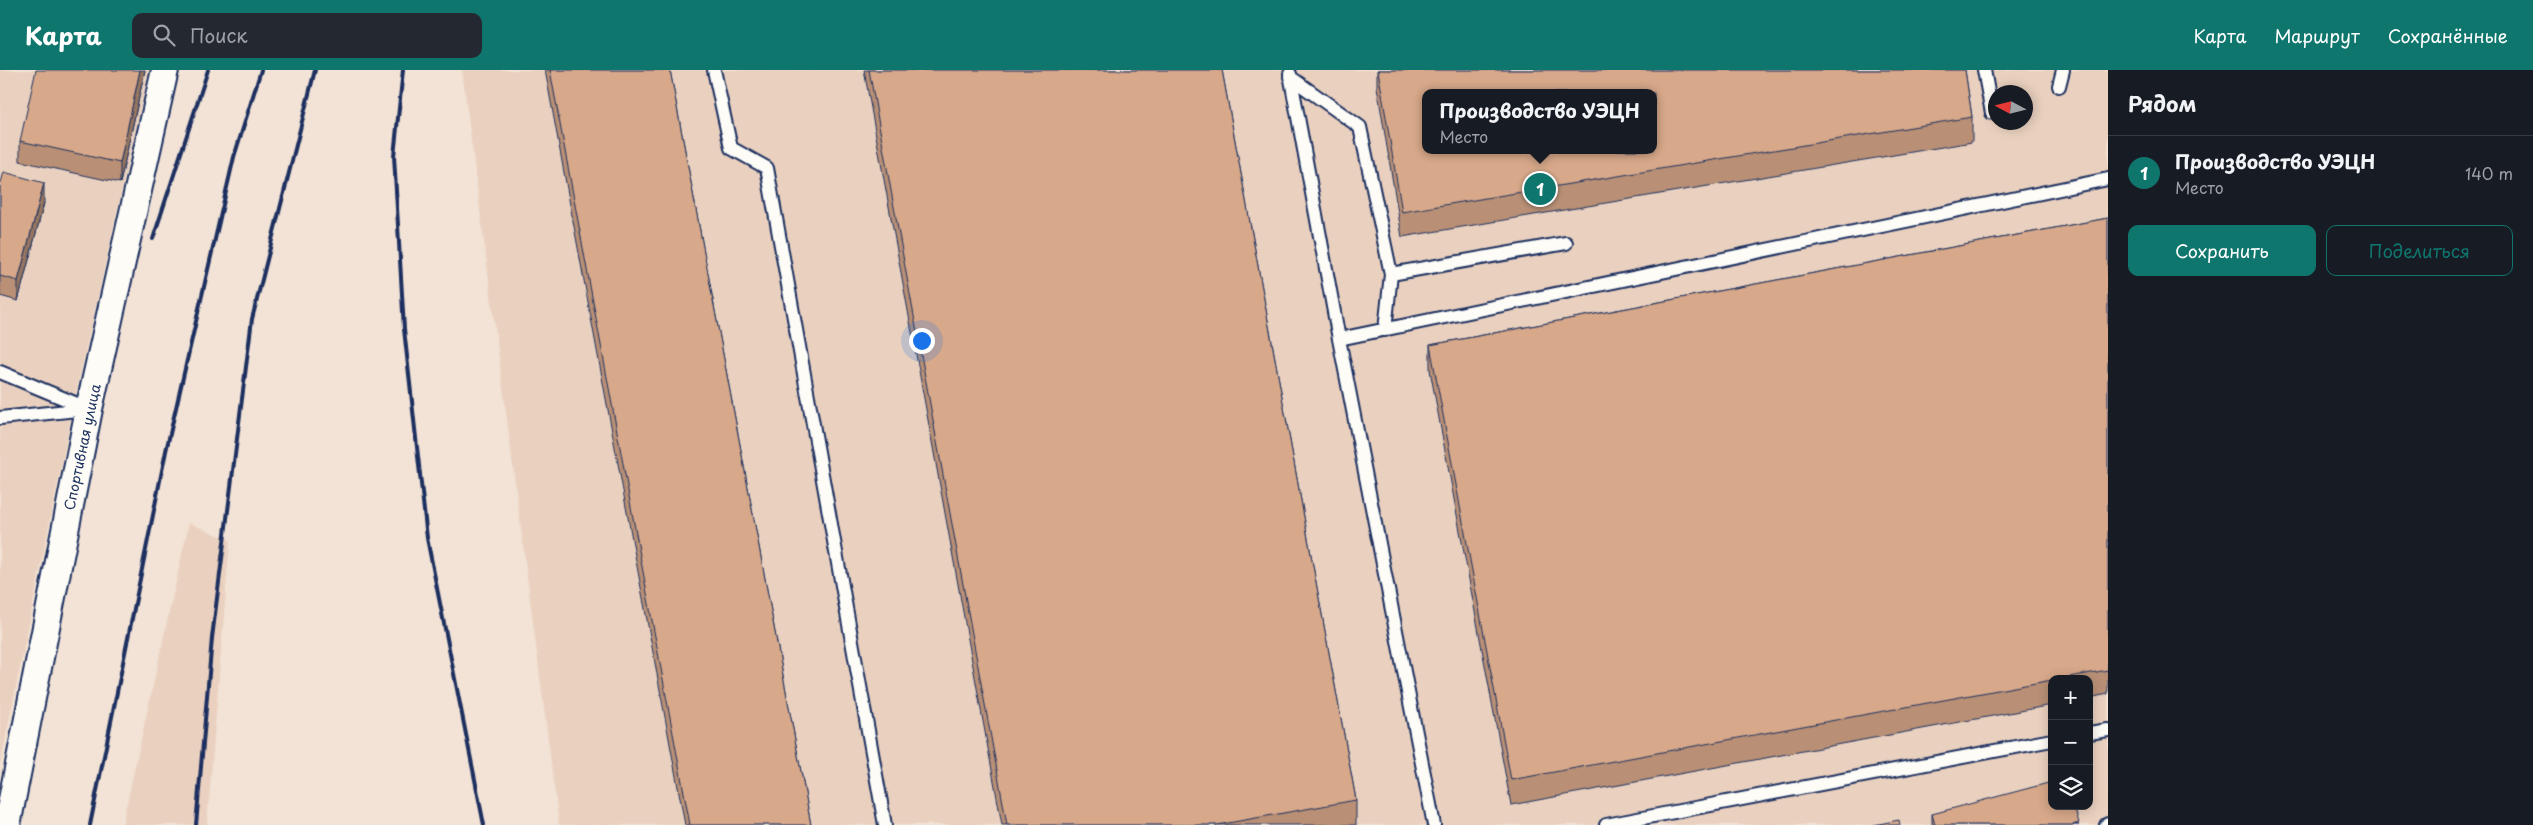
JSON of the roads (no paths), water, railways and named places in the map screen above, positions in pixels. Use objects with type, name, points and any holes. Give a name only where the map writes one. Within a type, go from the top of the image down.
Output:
[{"type":"street","name":"Спортивная улица","points":[[7,825],[89,409],[165,70]]},
{"type":"lane","points":[[714,70],[731,148],[767,168],[886,825]]},
{"type":"lane","points":[[1984,70],[1988,91]]},
{"type":"lane","points":[[2059,86],[2063,70]]},
{"type":"lane","points":[[1290,74],[1360,127],[1391,274],[1385,330]]},
{"type":"lane","points":[[1290,74],[1434,825]]},
{"type":"lane","points":[[1340,339],[2108,179]]},
{"type":"lane","points":[[1391,274],[1566,243]]},
{"type":"lane","points":[[0,372],[89,409]]},
{"type":"lane","points":[[0,418],[89,409]]},
{"type":"lane","points":[[2093,732],[2108,730]]},
{"type":"lane","points":[[1606,825],[2048,741]]},
{"type":"railway","points":[[153,239],[208,70]]},
{"type":"railway","points":[[90,825],[166,451],[234,157],[261,70]]},
{"type":"railway","points":[[196,825],[212,638],[252,319],[315,70]]},
{"type":"railway","points":[[403,70],[394,156],[404,329],[427,538],[484,825]]},
{"type":"place","name":"Производство УЭЦН","points":[[1540,189]]}]
